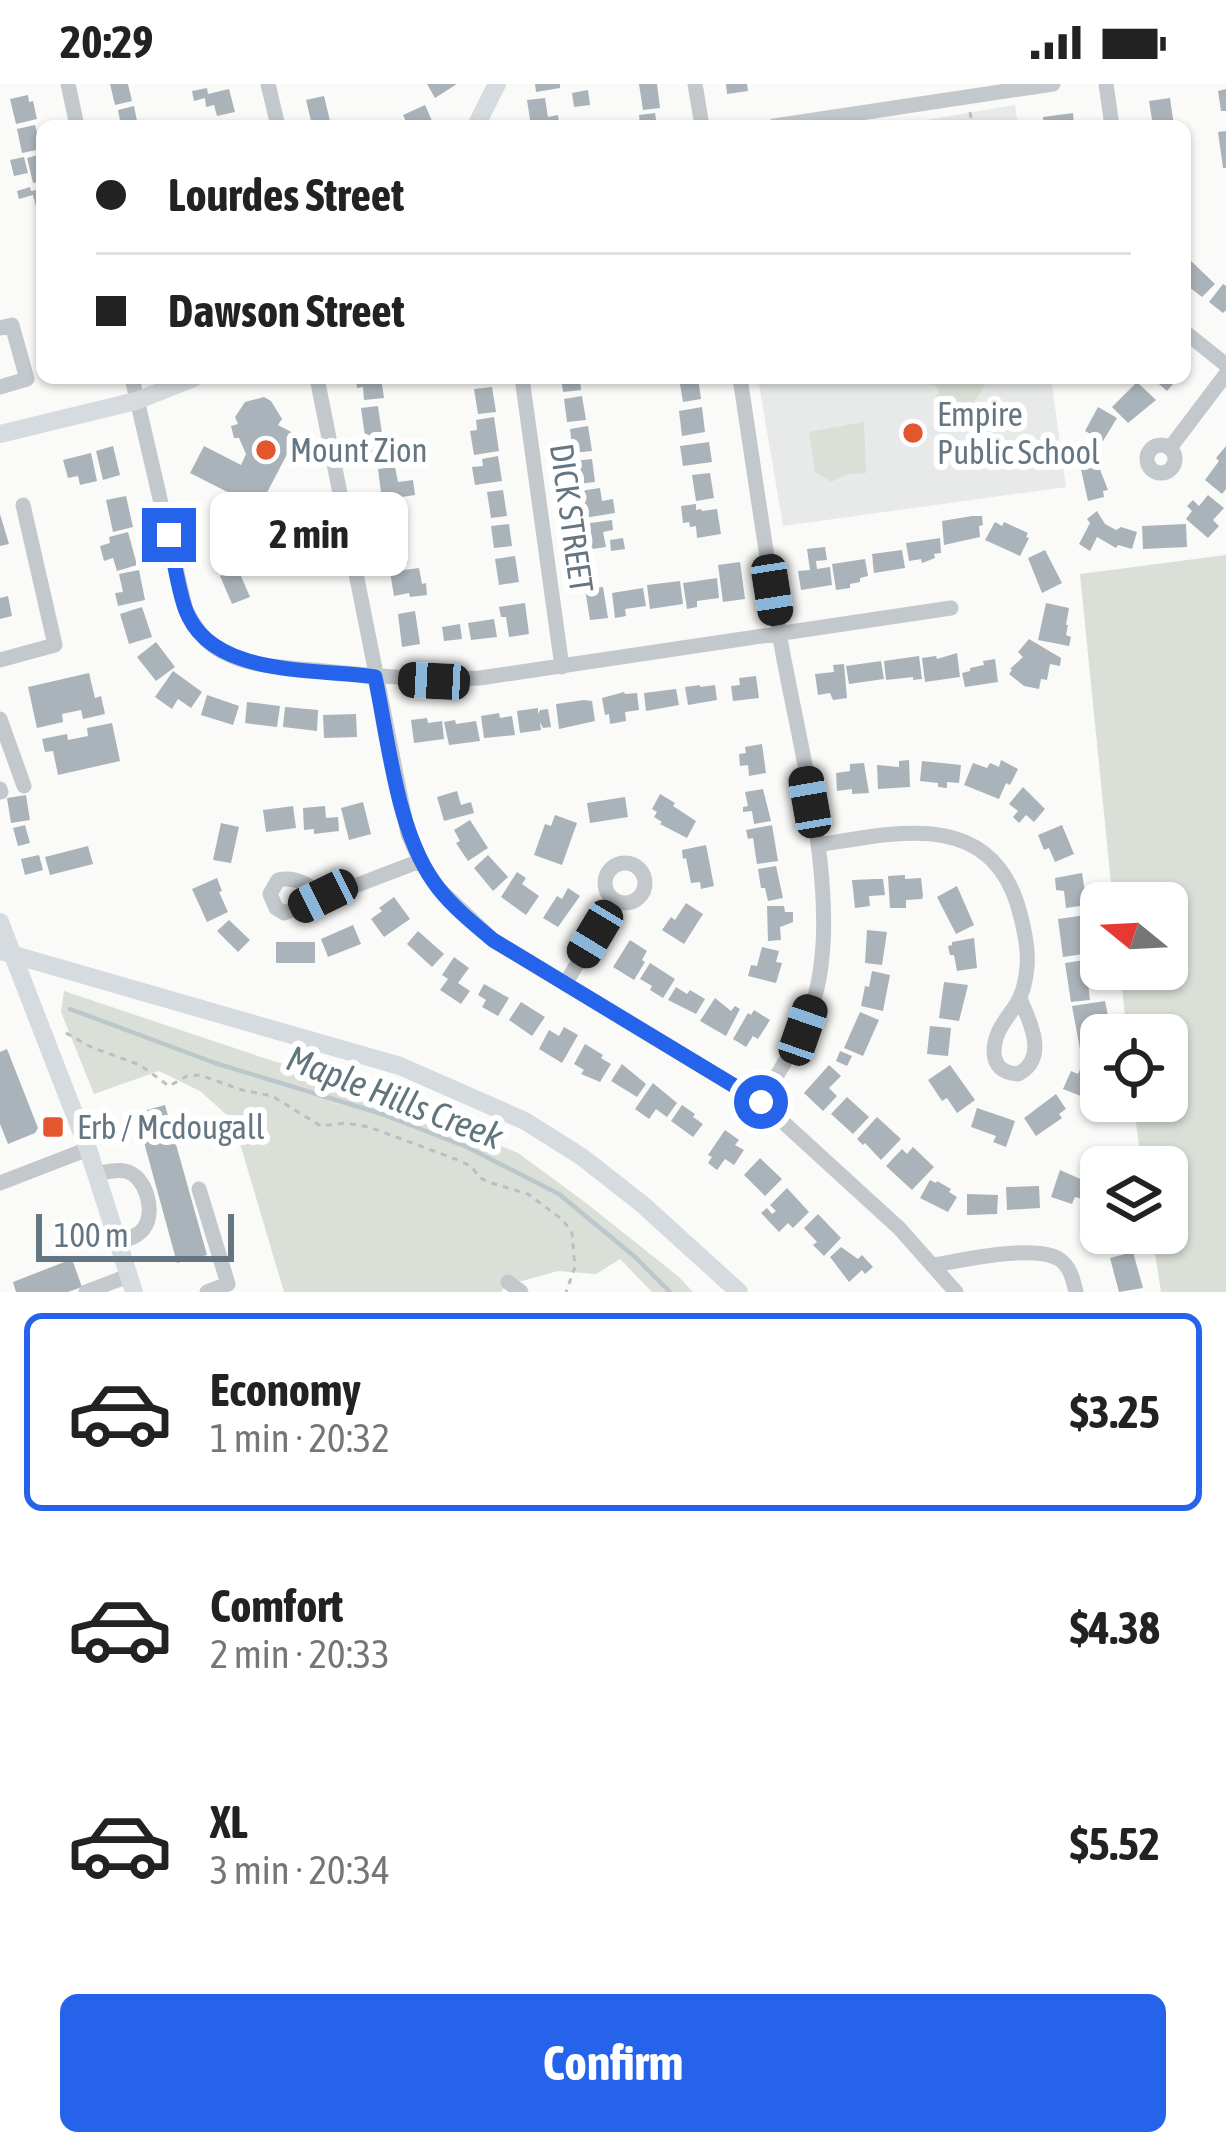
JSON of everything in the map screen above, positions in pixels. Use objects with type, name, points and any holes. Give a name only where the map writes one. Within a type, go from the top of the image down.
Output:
[{"type":"main road","points":[[479,120],[496,84]]},
{"type":"main road","points":[[0,434],[136,400],[178,384]]},
{"type":"main road","points":[[0,922],[6,953],[88,1149],[131,1284]]},
{"type":"main road","points":[[6,953],[400,1066],[525,1121],[583,1157],[740,1292]]},
{"type":"street","points":[[68,84],[76,120]]},
{"type":"street","points":[[268,84],[277,120]]},
{"type":"street","points":[[695,84],[701,120]]},
{"type":"street","points":[[816,120],[1053,84]]},
{"type":"street","points":[[1106,84],[1111,120]]},
{"type":"street","points":[[911,87],[913,106]]},
{"type":"street","points":[[0,328],[12,325],[27,380],[0,387]]},
{"type":"street","points":[[1170,448],[1226,369],[1191,337]]},
{"type":"street","points":[[133,384],[186,611],[203,639],[226,654],[256,664],[434,681],[562,667],[951,608]]},
{"type":"street","points":[[318,384],[408,834],[438,888],[493,940],[761,1102],[899,1228],[956,1292]]},
{"type":"street","name":"DICK STREET","points":[[523,384],[562,667]]},
{"type":"street","points":[[741,384],[818,845],[822,907],[816,994],[803,1030],[761,1102]]},
{"type":"street","points":[[0,660],[55,645],[23,505]]},
{"type":"street","points":[[0,719],[8,766],[24,786]]},
{"type":"street","points":[[818,845],[920,833],[980,848],[1006,876],[1021,916],[1027,965],[1020,999]]},
{"type":"street","points":[[323,896],[420,861]]},
{"type":"street","points":[[565,984],[615,901]]},
{"type":"street","points":[[0,1183],[88,1149]]},
{"type":"street","points":[[96,1174],[130,1172],[145,1191],[147,1224],[118,1243]]},
{"type":"street","points":[[199,1189],[228,1284],[207,1292]]},
{"type":"street","points":[[934,1265],[1043,1254],[1062,1261],[1070,1270],[1076,1292]]},
{"type":"street","points":[[86,1292],[131,1284]]},
{"type":"path","points":[[970,112],[971,120]]},
{"type":"path","points":[[66,1033],[140,1065],[169,1086],[200,1075],[272,1096],[321,1126],[369,1127],[458,1160],[488,1182],[528,1194],[563,1220],[572,1233],[575,1267],[566,1292]]},
{"type":"shaded area","points":[[1015,105],[1017,120],[926,120]]},
{"type":"shaded area","name":"Empire Public School","points":[[759,384],[1052,384],[1066,487],[783,526]]},
{"type":"shaded area","points":[[934,384],[984,384],[960,419],[948,405],[934,403],[939,391]]},
{"type":"shaded area","points":[[864,422],[866,473],[831,482],[815,472],[809,432]]},
{"type":"shaded area","points":[[1226,555],[1226,1292],[1161,1292],[1155,1254],[1188,1254],[1188,1146],[1139,1146],[1136,1122],[1188,1122],[1188,1014],[1125,1014],[1122,990],[1188,990],[1188,882],[1111,882],[1080,574]]},
{"type":"shaded area","points":[[64,991],[337,1078],[518,1153],[693,1292],[652,1292],[620,1259],[596,1274],[558,1271],[510,1280],[501,1292],[284,1292],[229,1117],[200,1091],[159,1071],[94,1094],[61,1012]]},
{"type":"building","points":[[110,84],[128,84],[132,101],[115,105]]},
{"type":"building","points":[[427,84],[457,84],[435,98]]},
{"type":"building","points":[[535,84],[560,84],[560,88],[536,92]]},
{"type":"building","points":[[639,84],[657,84],[660,108],[643,110]]},
{"type":"building","points":[[726,84],[747,84],[748,91],[727,94]]},
{"type":"building","points":[[207,88],[208,94],[229,89],[235,112],[217,116],[214,105],[206,107],[205,98],[194,101],[192,91]]},
{"type":"building","points":[[1226,89],[1226,111],[1221,111],[1218,91]]},
{"type":"building","points":[[588,90],[590,105],[574,107],[572,93]]},
{"type":"building","points":[[28,95],[37,119],[16,124],[10,99]]},
{"type":"building","points":[[324,96],[330,120],[311,120],[306,100]]},
{"type":"building","points":[[545,98],[548,117],[558,115],[559,120],[530,120],[527,100]]},
{"type":"building","points":[[1170,98],[1173,120],[1152,120],[1149,101]]},
{"type":"building","points":[[425,105],[432,120],[405,120],[403,115]]},
{"type":"building","points":[[134,106],[137,120],[120,120],[118,110]]},
{"type":"building","points":[[655,113],[656,120],[639,120],[639,115]]},
{"type":"building","points":[[1073,113],[1074,120],[1043,120]]},
{"type":"building","points":[[35,125],[36,150],[22,153],[17,129]]},
{"type":"building","points":[[1226,131],[1226,168],[1223,168],[1218,132]]},
{"type":"building","points":[[36,156],[36,182],[33,183],[27,158]]},
{"type":"building","points":[[24,157],[28,173],[14,176],[10,160]]},
{"type":"building","points":[[36,190],[36,207],[33,195],[19,199],[17,191]]},
{"type":"building","points":[[1191,261],[1215,284],[1202,297],[1191,289]]},
{"type":"building","points":[[1223,284],[1226,310],[1223,313],[1209,302]]},
{"type":"building","points":[[357,384],[382,384],[384,398],[364,400],[363,387]]},
{"type":"building","points":[[562,384],[580,384],[581,390],[563,392]]},
{"type":"building","points":[[680,384],[699,384],[701,399],[683,402]]},
{"type":"building","points":[[1135,384],[1156,400],[1128,423],[1112,407]]},
{"type":"building","points":[[492,387],[496,412],[478,414],[474,389]]},
{"type":"building","points":[[582,396],[586,420],[567,422],[564,399]]},
{"type":"building","name":"Mount Zion","points":[[264,397],[282,419],[278,425],[297,435],[259,508],[190,473],[204,446],[241,465],[246,454],[231,426],[238,424],[235,417],[245,402]]},
{"type":"building","points":[[378,406],[382,434],[365,436],[361,408]]},
{"type":"building","points":[[702,407],[705,432],[682,436],[679,411]]},
{"type":"building","points":[[1098,407],[1117,418],[1103,441],[1085,431]]},
{"type":"building","points":[[494,417],[499,451],[474,455],[470,431],[477,430],[476,420]]},
{"type":"building","points":[[588,426],[592,451],[573,453],[570,429]]},
{"type":"building","points":[[390,437],[393,462],[375,464],[368,440]]},
{"type":"building","points":[[709,442],[712,462],[683,466],[680,446]]},
{"type":"building","points":[[113,446],[120,475],[103,480],[96,451]]},
{"type":"building","points":[[1226,446],[1226,489],[1222,494],[1205,480]]},
{"type":"building","points":[[91,453],[97,481],[80,485],[78,476],[68,478],[63,460]]},
{"type":"building","points":[[498,456],[502,481],[475,485],[472,467]]},
{"type":"building","points":[[592,459],[595,482],[578,484],[574,461]]},
{"type":"building","points":[[1097,462],[1108,490],[1103,491],[1104,497],[1088,501],[1080,465]]},
{"type":"building","points":[[395,467],[398,482],[413,480],[415,495],[382,500],[378,469]]},
{"type":"building","points":[[710,473],[714,498],[696,501],[692,475]]},
{"type":"building","points":[[600,488],[602,501],[613,499],[615,513],[584,518],[580,491]]},
{"type":"building","points":[[503,490],[507,516],[491,518],[487,492]]},
{"type":"building","points":[[1208,495],[1224,508],[1213,520],[1219,526],[1208,538],[1186,519],[1192,511],[1187,506],[1193,500],[1199,506]]},
{"type":"building","points":[[126,496],[133,527],[113,532],[106,500]]},
{"type":"building","points":[[401,502],[405,531],[388,533],[384,505]]},
{"type":"building","points":[[696,504],[696,510],[717,509],[721,534],[697,538],[696,526],[683,523],[681,506]]},
{"type":"building","points":[[1097,511],[1116,530],[1137,532],[1132,549],[1116,548],[1097,537],[1090,551],[1079,544],[1090,523],[1087,519]]},
{"type":"building","points":[[0,514],[9,544],[0,546]]},
{"type":"building","points":[[982,516],[980,537],[944,545],[942,521]]},
{"type":"building","points":[[612,520],[613,530],[603,532],[606,547],[586,550],[583,524]]},
{"type":"building","points":[[995,522],[1028,533],[1020,556],[985,540]]},
{"type":"building","points":[[509,524],[512,546],[494,548],[491,526]]},
{"type":"building","points":[[1186,524],[1187,547],[1143,549],[1142,526]]},
{"type":"building","points":[[128,532],[137,565],[117,571],[113,558],[104,561],[100,546],[110,543],[109,537]]},
{"type":"building","points":[[404,535],[408,563],[391,565],[388,537]]},
{"type":"building","points":[[232,537],[238,563],[219,567],[214,541]]},
{"type":"building","points":[[623,538],[625,549],[611,551],[610,540]]},
{"type":"building","points":[[940,538],[941,553],[934,554],[935,558],[909,561],[906,543]]},
{"type":"building","points":[[825,547],[827,560],[816,561],[817,569],[830,567],[832,585],[801,590],[798,571],[810,570],[807,549]]},
{"type":"building","points":[[902,550],[905,568],[874,573],[872,554]]},
{"type":"building","points":[[1045,550],[1062,583],[1042,593],[1028,558]]},
{"type":"building","points":[[515,556],[519,582],[499,585],[495,559]]},
{"type":"building","points":[[865,559],[868,576],[850,588],[836,590],[832,564]]},
{"type":"building","points":[[740,562],[745,599],[723,602],[718,565]]},
{"type":"building","points":[[419,568],[427,595],[394,596],[390,572]]},
{"type":"building","points":[[238,569],[250,597],[232,604],[220,576]]},
{"type":"building","points":[[139,570],[145,600],[118,606],[115,593],[123,592],[119,574]]},
{"type":"building","points":[[717,578],[719,598],[697,601],[697,607],[687,609],[683,583]]},
{"type":"building","points":[[680,581],[683,604],[650,609],[647,585]]},
{"type":"building","points":[[603,587],[608,618],[590,620],[585,589]]},
{"type":"building","points":[[643,588],[646,606],[625,609],[626,616],[615,618],[612,593]]},
{"type":"building","points":[[8,596],[12,616],[0,619],[0,598]]},
{"type":"building","points":[[525,603],[529,634],[509,637],[499,607]]},
{"type":"building","points":[[1046,603],[1069,608],[1069,646],[1038,640]]},
{"type":"building","points":[[142,607],[152,637],[129,644],[120,614]]},
{"type":"building","points":[[415,611],[420,644],[402,647],[398,614]]},
{"type":"building","points":[[494,619],[497,637],[471,640],[468,623]]},
{"type":"building","points":[[460,624],[462,639],[444,641],[442,627]]},
{"type":"building","points":[[1029,639],[1061,658],[1060,666],[1050,664],[1047,680],[1041,679],[1039,689],[1024,686],[1009,674],[1023,657],[1018,652]]},
{"type":"building","points":[[156,642],[175,667],[156,681],[137,657]]},
{"type":"building","points":[[957,653],[960,677],[925,682],[922,658]]},
{"type":"building","points":[[919,656],[922,679],[886,680],[884,661]]},
{"type":"building","points":[[995,659],[998,682],[965,687],[962,673]]},
{"type":"building","points":[[881,661],[884,679],[849,684],[846,666]]},
{"type":"building","points":[[844,664],[847,698],[818,695],[815,674],[834,672],[833,665]]},
{"type":"building","points":[[173,671],[202,692],[191,708],[178,699],[172,709],[155,697]]},
{"type":"building","points":[[89,673],[105,714],[83,719],[81,710],[62,714],[63,722],[37,728],[28,687]]},
{"type":"building","points":[[756,676],[759,698],[733,701],[731,686],[740,685],[739,678]]},
{"type":"building","points":[[715,685],[717,700],[688,705],[685,687]]},
{"type":"building","points":[[676,689],[679,705],[646,711],[644,693]]},
{"type":"building","points":[[637,693],[639,710],[625,712],[626,721],[610,724],[602,698]]},
{"type":"building","points":[[207,695],[239,706],[233,725],[201,715]]},
{"type":"building","points":[[592,701],[595,721],[559,729],[556,704]]},
{"type":"building","points":[[247,702],[280,706],[277,727],[245,723]]},
{"type":"building","points":[[285,707],[318,710],[317,731],[283,727]]},
{"type":"building","points":[[538,708],[538,714],[548,709],[551,727],[543,728],[540,722],[541,730],[520,733],[517,711]]},
{"type":"building","points":[[499,713],[500,718],[512,716],[515,735],[484,738],[481,716]]},
{"type":"building","points":[[356,714],[357,737],[324,738],[323,715]]},
{"type":"building","points":[[427,718],[428,723],[442,721],[444,739],[414,743],[411,720]]},
{"type":"building","points":[[455,720],[456,724],[476,721],[480,741],[449,745],[444,722]]},
{"type":"building","points":[[112,723],[120,761],[58,775],[53,751],[45,752],[42,739],[88,736],[87,728]]},
{"type":"building","points":[[762,744],[766,773],[749,776],[748,765],[740,766],[739,754],[746,753],[745,747]]},
{"type":"building","points":[[909,760],[910,787],[878,789],[877,765],[899,767],[899,761]]},
{"type":"building","points":[[1001,760],[1018,769],[999,799],[964,785],[973,763],[999,767]]},
{"type":"building","points":[[922,761],[961,765],[959,783],[947,782],[947,788],[920,781]]},
{"type":"building","points":[[864,763],[869,793],[837,791],[836,773],[850,771],[850,764]]},
{"type":"building","points":[[1023,787],[1045,809],[1034,822],[1026,815],[1019,823],[1013,817],[1018,811],[1009,804]]},
{"type":"building","points":[[763,789],[771,821],[754,824],[752,811],[743,812],[748,806],[745,792]]},
{"type":"building","points":[[457,791],[461,805],[471,802],[474,813],[444,821],[437,797]]},
{"type":"building","points":[[660,794],[696,821],[687,838],[654,817],[657,812],[652,809]]},
{"type":"building","points":[[26,795],[30,820],[11,823],[7,798]]},
{"type":"building","points":[[625,797],[628,817],[590,823],[587,803]]},
{"type":"building","points":[[363,802],[371,834],[349,840],[341,808]]},
{"type":"building","points":[[293,806],[296,828],[266,832],[263,810]]},
{"type":"building","points":[[325,806],[326,818],[338,817],[339,831],[314,834],[314,829],[304,830],[303,808]]},
{"type":"building","points":[[555,815],[577,823],[562,865],[534,855],[545,824],[551,826]]},
{"type":"building","points":[[470,820],[488,848],[468,861],[454,830]]},
{"type":"building","points":[[221,823],[239,827],[231,863],[213,860]]},
{"type":"building","points":[[25,825],[30,843],[18,846],[13,828]]},
{"type":"building","points":[[772,825],[778,861],[757,864],[753,838],[748,839],[746,830]]},
{"type":"building","points":[[1062,825],[1074,854],[1055,862],[1038,835]]},
{"type":"building","points":[[706,845],[714,886],[701,889],[700,882],[691,883],[682,850]]},
{"type":"building","points":[[88,846],[93,864],[50,875],[45,857]]},
{"type":"building","points":[[39,855],[43,870],[25,875],[21,859]]},
{"type":"building","points":[[488,855],[508,877],[493,891],[474,868]]},
{"type":"building","points":[[776,866],[783,898],[768,901],[758,869]]},
{"type":"building","points":[[517,872],[526,878],[522,884],[539,896],[526,915],[501,897]]},
{"type":"building","points":[[1082,873],[1080,906],[1066,908],[1064,891],[1056,890],[1055,878]]},
{"type":"building","points":[[905,875],[905,879],[921,878],[922,899],[906,900],[906,908],[890,908],[888,876]]},
{"type":"building","points":[[217,878],[228,912],[207,922],[192,889]]},
{"type":"building","points":[[883,879],[885,895],[869,896],[870,906],[855,908],[852,880]]},
{"type":"building","points":[[957,886],[974,925],[956,934],[937,897]]},
{"type":"building","points":[[568,888],[580,896],[558,927],[543,918]]},
{"type":"building","points":[[394,897],[410,919],[384,937],[371,919]]},
{"type":"building","points":[[686,903],[703,914],[684,944],[662,930]]},
{"type":"building","points":[[767,906],[784,906],[785,912],[793,912],[793,922],[780,927],[781,940],[768,941]]},
{"type":"building","points":[[1080,916],[1080,955],[1063,957],[1058,919]]},
{"type":"building","points":[[229,920],[250,940],[238,952],[217,931]]},
{"type":"building","points":[[353,925],[361,944],[328,957],[321,939]]},
{"type":"building","points":[[867,930],[887,932],[882,965],[865,963]]},
{"type":"building","points":[[418,931],[444,954],[432,967],[407,944]]},
{"type":"building","points":[[974,938],[977,968],[957,971],[948,946]]},
{"type":"building","points":[[630,940],[647,951],[634,980],[613,967]]},
{"type":"building","points":[[276,942],[315,942],[315,963],[276,963]]},
{"type":"building","points":[[762,947],[779,951],[776,962],[782,963],[776,983],[748,976],[751,965],[757,966]]},
{"type":"building","points":[[454,957],[469,968],[458,983],[470,991],[461,1004],[440,990],[448,979],[442,975]]},
{"type":"building","points":[[1080,961],[1080,990],[1089,990],[1090,1000],[1071,1002],[1065,963]]},
{"type":"building","points":[[650,963],[675,979],[663,998],[640,979]]},
{"type":"building","points":[[872,971],[890,975],[883,1011],[861,1006]]},
{"type":"building","points":[[944,982],[968,985],[959,1021],[939,1018]]},
{"type":"building","points":[[484,984],[509,998],[498,1016],[482,1007],[486,1000],[478,995]]},
{"type":"building","points":[[676,987],[705,999],[696,1014],[668,1000]]},
{"type":"building","points":[[715,998],[731,1011],[735,1006],[740,1009],[726,1036],[700,1021]]},
{"type":"building","points":[[1105,1001],[1108,1014],[1080,1014],[1080,1049],[1072,1006]]},
{"type":"building","points":[[521,1002],[545,1017],[532,1036],[509,1020]]},
{"type":"building","points":[[754,1010],[770,1020],[758,1039],[753,1036],[746,1047],[733,1039]]},
{"type":"building","points":[[860,1012],[879,1020],[863,1056],[844,1048]]},
{"type":"building","points":[[930,1026],[951,1028],[948,1056],[927,1054]]},
{"type":"building","points":[[564,1027],[578,1035],[562,1063],[539,1049],[549,1030],[559,1036]]},
{"type":"building","points":[[585,1044],[611,1064],[600,1082],[581,1074],[584,1070],[574,1064]]},
{"type":"building","points":[[7,1049],[38,1128],[8,1144],[0,1124],[0,1052]]},
{"type":"building","points":[[840,1051],[852,1056],[847,1066],[836,1061]]},
{"type":"building","points":[[622,1064],[646,1084],[637,1097],[611,1081]]},
{"type":"building","points":[[829,1065],[841,1076],[829,1088],[837,1096],[823,1111],[804,1093]]},
{"type":"building","points":[[950,1065],[975,1100],[957,1113],[928,1080]]},
{"type":"building","points":[[1080,1070],[1080,1096],[1063,1089],[1071,1071],[1078,1074]]},
{"type":"building","points":[[653,1083],[677,1103],[667,1117],[656,1109],[649,1119],[635,1109]]},
{"type":"building","points":[[1056,1094],[1066,1109],[1059,1114],[1062,1118],[1036,1136],[1024,1118]]},
{"type":"building","points":[[847,1097],[869,1117],[853,1134],[831,1114]]},
{"type":"building","points":[[165,1105],[207,1255],[177,1263],[136,1113]]},
{"type":"building","points":[[682,1105],[703,1124],[693,1137],[671,1121]]},
{"type":"building","points":[[977,1108],[1015,1121],[1006,1147],[993,1142],[996,1136],[971,1127]]},
{"type":"building","points":[[877,1117],[901,1139],[881,1160],[857,1139]]},
{"type":"building","points":[[725,1130],[744,1150],[734,1165],[725,1159],[717,1170],[708,1163],[712,1157],[708,1155]]},
{"type":"building","points":[[913,1147],[934,1167],[912,1190],[886,1166],[902,1149],[907,1154]]},
{"type":"building","points":[[760,1158],[782,1179],[765,1196],[744,1175]]},
{"type":"building","points":[[1060,1170],[1080,1179],[1080,1198],[1075,1197],[1072,1204],[1051,1197]]},
{"type":"building","points":[[930,1180],[957,1197],[948,1212],[920,1198]]},
{"type":"building","points":[[1039,1186],[1040,1208],[1007,1210],[1006,1187]]},
{"type":"building","points":[[787,1188],[809,1212],[793,1228],[788,1223],[779,1232],[761,1213],[767,1208],[772,1214],[776,1211],[770,1205]]},
{"type":"building","points":[[967,1194],[998,1195],[997,1214],[967,1215]]},
{"type":"building","points":[[818,1214],[841,1238],[824,1256],[804,1228]]},
{"type":"building","points":[[81,1227],[84,1243],[68,1249],[59,1234]]},
{"type":"building","points":[[841,1247],[858,1259],[862,1255],[873,1267],[849,1282],[830,1257]]},
{"type":"building","points":[[1134,1254],[1143,1288],[1119,1292],[1110,1258]]},
{"type":"building","points":[[72,1259],[82,1287],[68,1292],[16,1292],[13,1282]]},
{"type":"waterway","name":"Maple Hills Creek","points":[[70,1009],[467,1147],[559,1194],[670,1292]]},
{"type":"place","name":"Empire Public School","points":[[913,433]]},
{"type":"place","name":"Mount Zion","points":[[266,450]]},
{"type":"place","name":"Erb / Mcdougall","points":[[53,1127]]},
{"type":"route","points":[[169,535],[186,611],[203,639],[226,654],[256,664],[375,677],[408,834],[438,888],[464,916],[493,940],[761,1102]]}]
